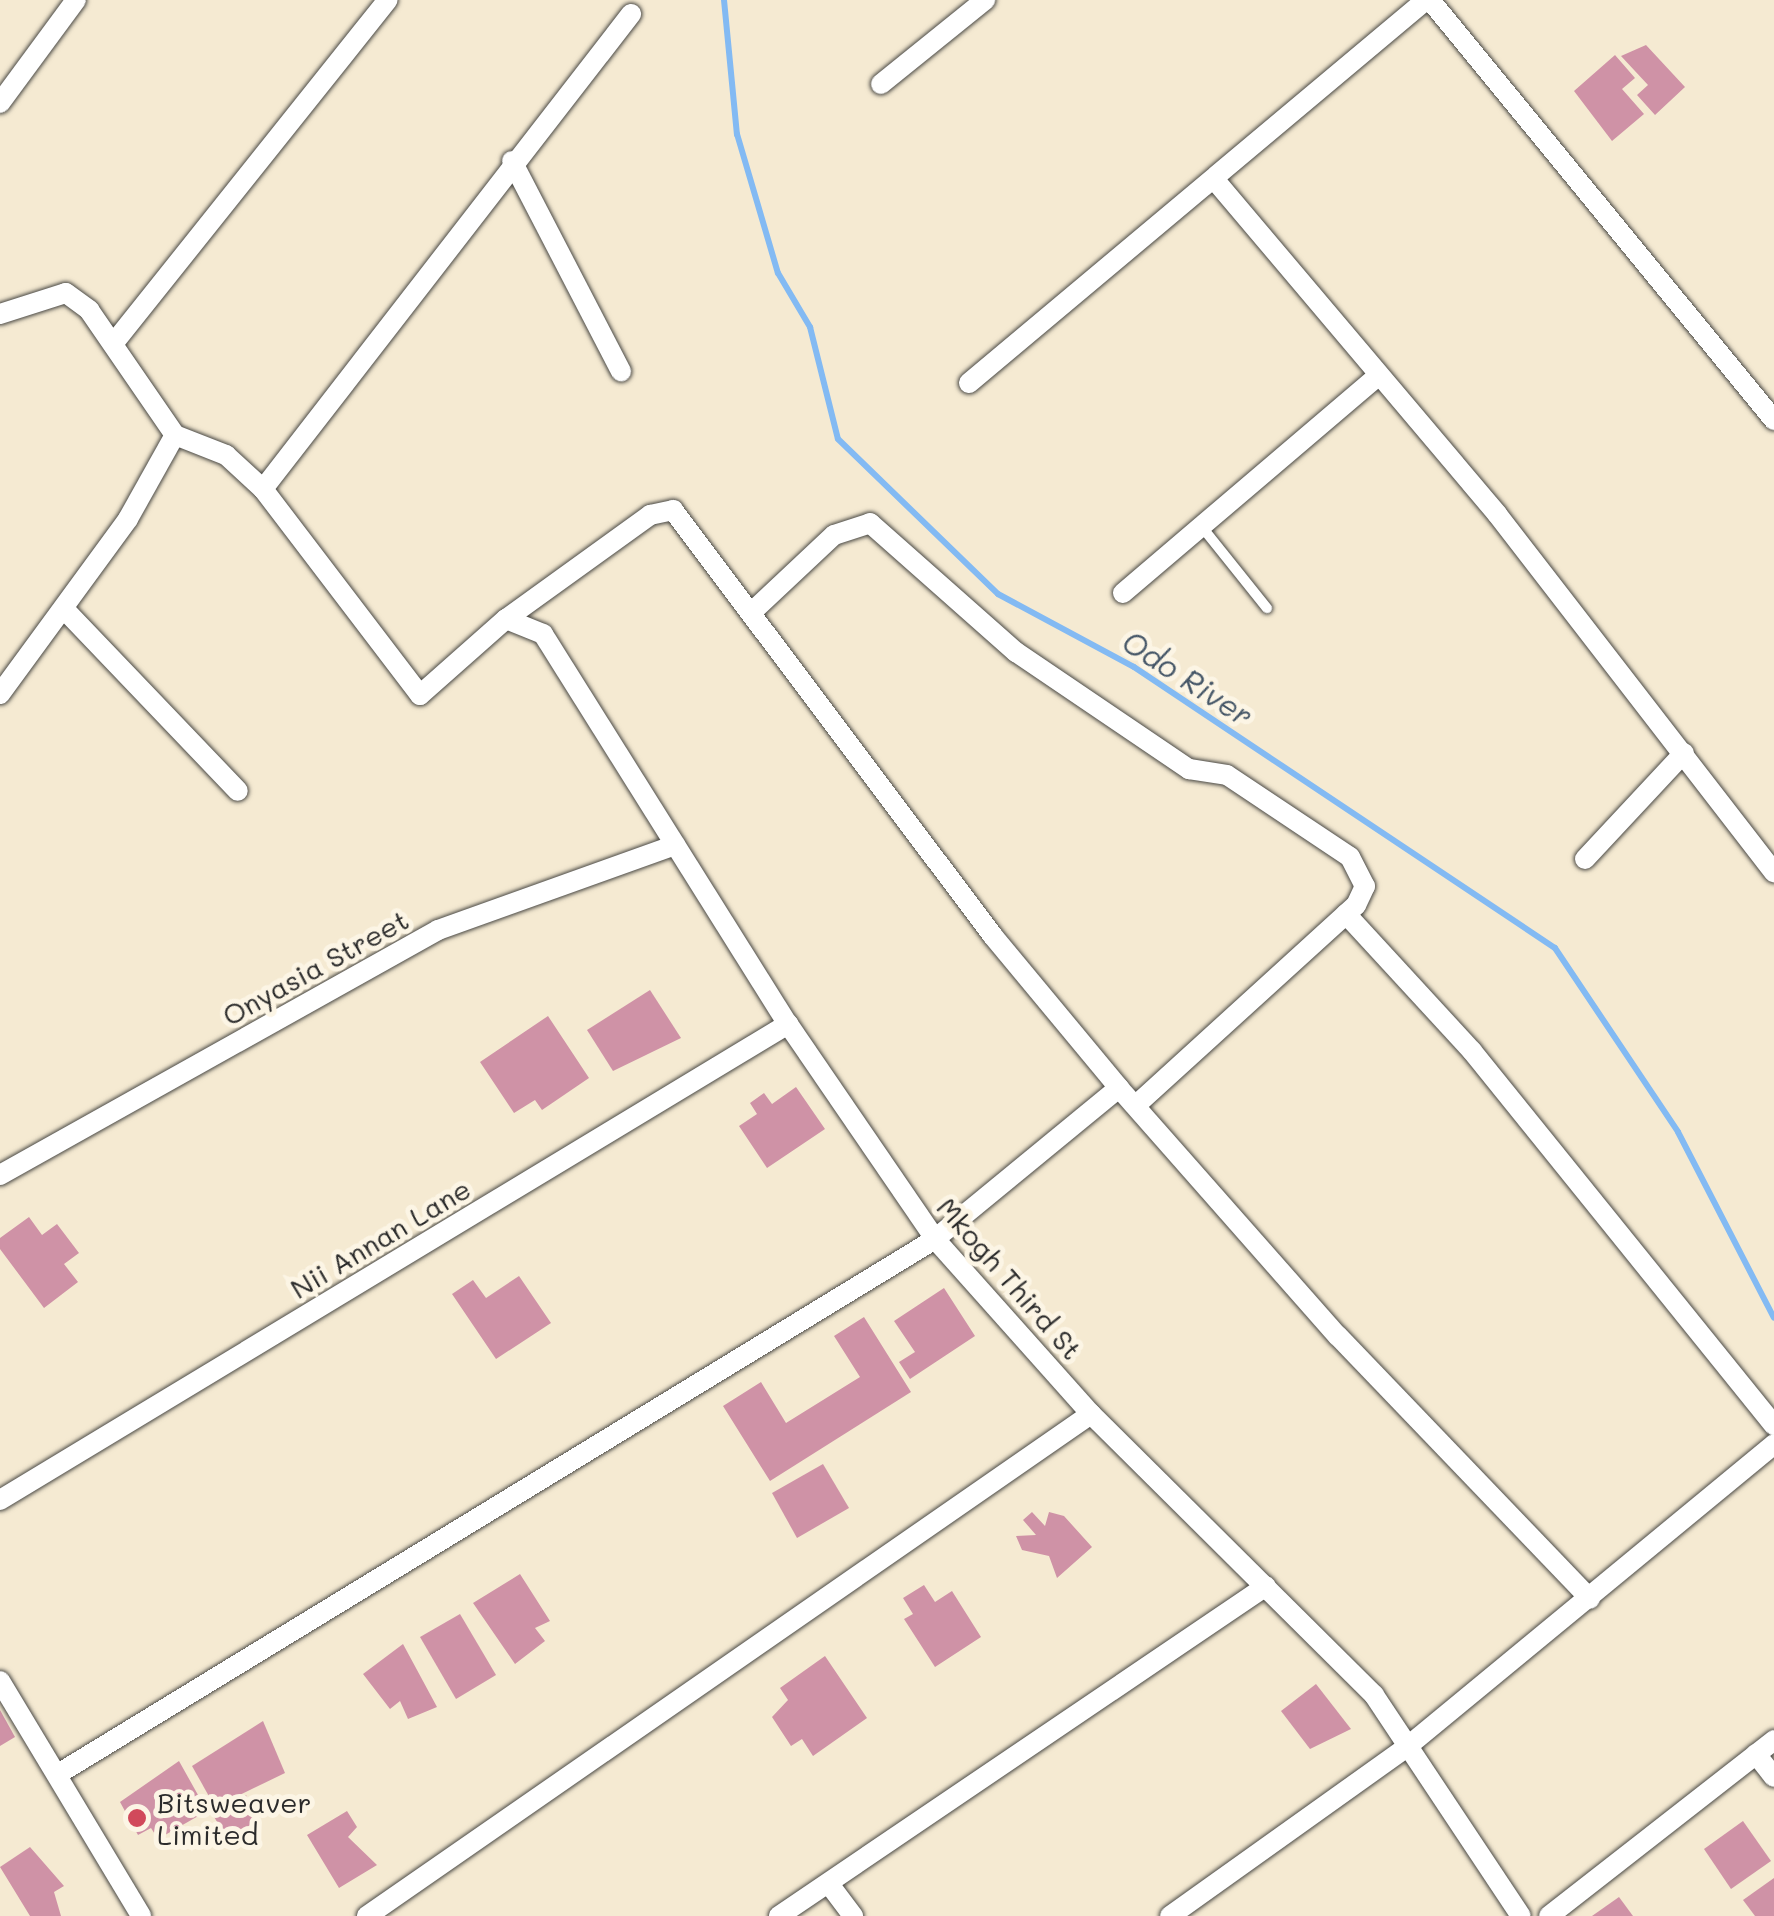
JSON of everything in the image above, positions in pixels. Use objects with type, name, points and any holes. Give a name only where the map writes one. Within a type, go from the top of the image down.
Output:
[{"type":"street","points":[[0,103],[76,0]]},
{"type":"street","points":[[113,344],[388,0]]},
{"type":"street","points":[[881,84],[985,0]]},
{"type":"street","points":[[969,383],[1428,0],[1774,420]]},
{"type":"street","points":[[263,489],[512,162],[631,14]]},
{"type":"street","points":[[512,162],[620,371]]},
{"type":"street","points":[[1214,178],[1379,375],[1684,753],[1774,872]]},
{"type":"street","points":[[0,314],[66,293],[113,344],[175,435],[226,455],[263,489],[420,695],[661,510],[682,520],[993,936],[1119,1088],[1338,1336],[1590,1599]]},
{"type":"street","points":[[1123,592],[1379,375]]},
{"type":"street","points":[[0,694],[65,610],[175,435]]},
{"type":"street","points":[[753,611],[834,536],[870,523],[1016,652],[1189,769],[1227,775],[1350,857],[1365,886],[1346,914],[1136,1106]]},
{"type":"street","points":[[65,610],[238,791]]},
{"type":"street","name":"Mkogh Third St","points":[[517,620],[675,845],[788,1024],[936,1239],[1092,1414],[1374,1695],[1521,1916]]},
{"type":"street","points":[[1585,859],[1684,753]]},
{"type":"street","name":"Onyasia Street","points":[[0,1176],[438,930],[675,845]]},
{"type":"street","points":[[1346,914],[1472,1052],[1774,1425]]},
{"type":"street","name":"Nii Annan Lane","points":[[0,1500],[788,1024]]},
{"type":"street","points":[[58,1774],[936,1239],[1119,1088]]},
{"type":"street","points":[[367,1916],[1092,1414]]},
{"type":"street","points":[[1170,1916],[1408,1746],[1774,1444]]},
{"type":"street","points":[[779,1916],[1266,1586]]},
{"type":"street","points":[[0,1681],[141,1916]]},
{"type":"street","points":[[1550,1916],[1774,1740]]},
{"type":"street","points":[[1756,1754],[1774,1777]]},
{"type":"street","points":[[830,1884],[853,1916]]},
{"type":"lane","points":[[1201,526],[1267,608]]},
{"type":"building","points":[[1646,45],[1685,87],[1655,115],[1637,95],[1648,85],[1621,56]]},
{"type":"building","points":[[1615,55],[1635,78],[1622,89],[1644,114],[1612,141],[1574,91]]},
{"type":"building","points":[[650,990],[681,1038],[613,1071],[587,1030]]},
{"type":"building","points":[[548,1016],[589,1078],[542,1110],[535,1100],[514,1113],[480,1062]]},
{"type":"building","points":[[796,1087],[825,1129],[767,1168],[739,1126],[757,1114],[750,1103],[764,1093],[772,1104]]},
{"type":"building","points":[[29,1217],[42,1235],[57,1224],[79,1253],[64,1264],[78,1282],[44,1308],[0,1249],[0,1238]]},
{"type":"building","points":[[519,1276],[551,1323],[496,1359],[452,1294],[473,1280],[486,1298]]},
{"type":"building","points":[[944,1288],[975,1336],[910,1379],[899,1362],[915,1352],[894,1321]]},
{"type":"building","points":[[864,1317],[911,1392],[770,1481],[723,1406],[761,1382],[786,1423],[860,1377],[834,1336]]},
{"type":"building","points":[[823,1464],[849,1508],[797,1538],[772,1493]]},
{"type":"building","points":[[1032,1512],[1045,1526],[1049,1512],[1064,1516],[1092,1547],[1057,1578],[1049,1556],[1022,1550],[1016,1536],[1036,1535],[1023,1520]]},
{"type":"building","points":[[520,1574],[550,1621],[535,1628],[545,1641],[515,1664],[473,1603]]},
{"type":"building","points":[[924,1585],[935,1602],[952,1591],[981,1637],[935,1667],[904,1619],[913,1614],[903,1598]]},
{"type":"building","points":[[460,1614],[496,1675],[456,1699],[420,1637]]},
{"type":"building","points":[[403,1644],[437,1707],[408,1719],[400,1701],[390,1709],[363,1674]]},
{"type":"building","points":[[825,1656],[867,1718],[813,1756],[802,1739],[791,1746],[772,1717],[788,1700],[780,1688]]},
{"type":"building","points":[[1316,1684],[1351,1729],[1310,1749],[1281,1711]]},
{"type":"building","points":[[0,1710],[15,1737],[0,1746]]},
{"type":"building","points":[[263,1721],[285,1773],[215,1807],[192,1766]]},
{"type":"building","points":[[179,1761],[207,1811],[158,1839],[151,1828],[138,1835],[120,1802]]},
{"type":"building","points":[[246,1795],[260,1819],[227,1839],[213,1815]]},
{"type":"building","points":[[347,1811],[357,1827],[348,1837],[377,1865],[339,1888],[307,1835]]},
{"type":"building","points":[[1743,1821],[1771,1861],[1731,1889],[1704,1849]]},
{"type":"building","points":[[30,1847],[64,1886],[54,1892],[61,1916],[30,1916],[0,1867]]},
{"type":"building","points":[[1774,1878],[1774,1916],[1755,1916],[1743,1900]]},
{"type":"building","points":[[1619,1897],[1633,1916],[1592,1916]]},
{"type":"waterway","name":"Odo River","points":[[724,0],[737,134],[778,273],[810,327],[838,439],[998,594],[1134,667],[1555,948],[1678,1132],[1774,1318]]},
{"type":"place","name":"Bitsweaver Limited","points":[[137,1818]]}]
